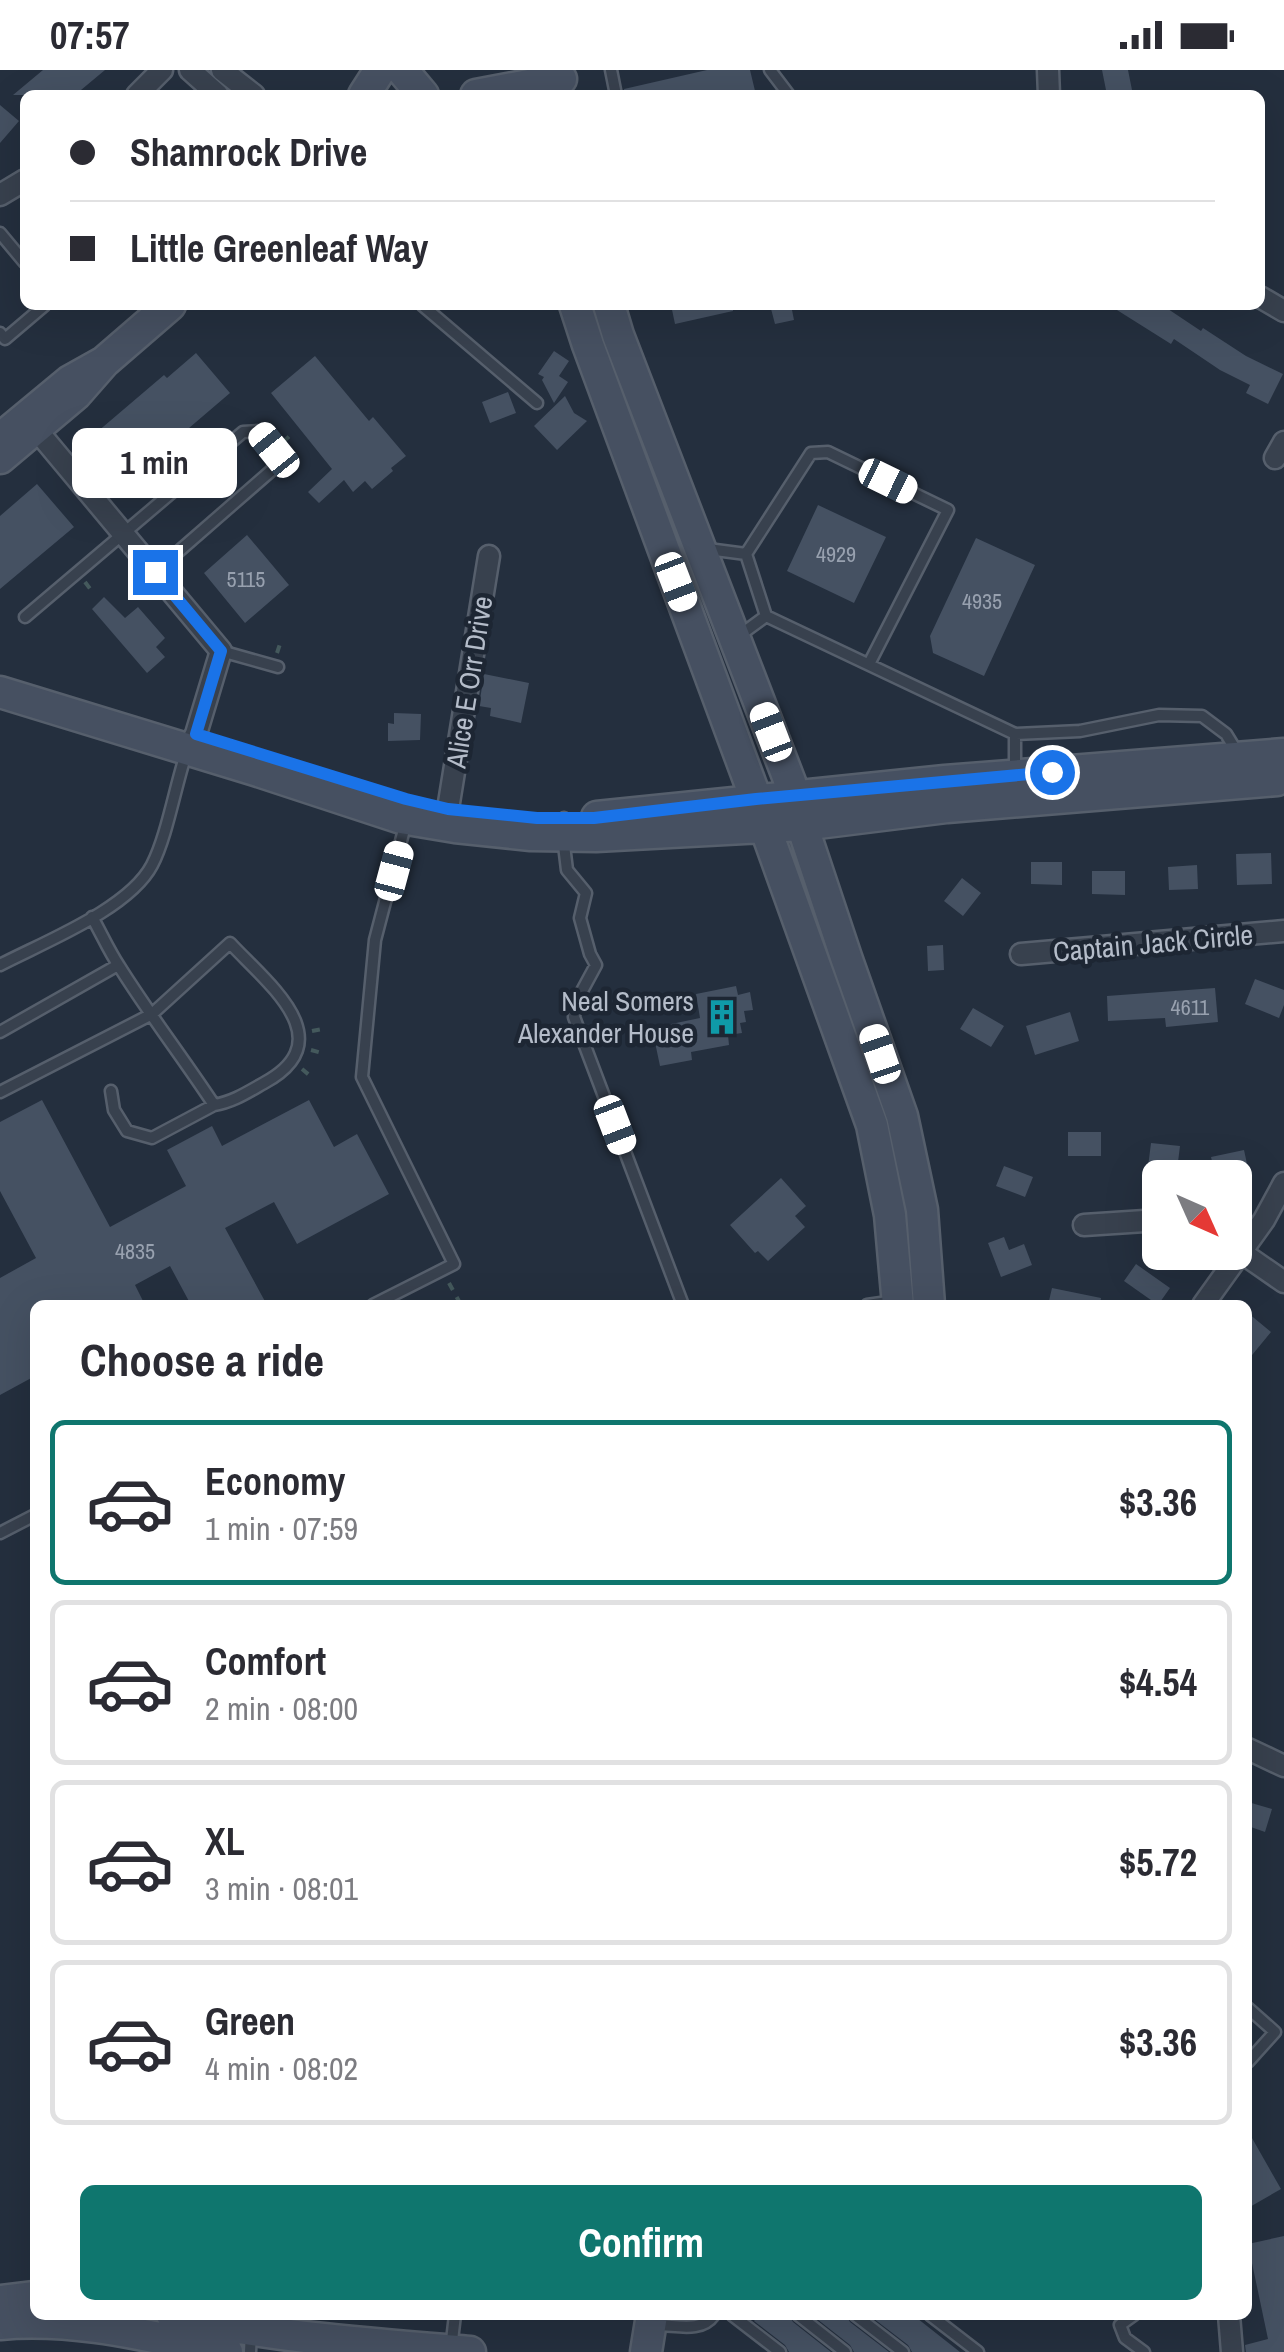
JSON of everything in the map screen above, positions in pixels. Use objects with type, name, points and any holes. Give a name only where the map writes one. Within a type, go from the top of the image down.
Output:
[{"type":"street","points":[[144,90],[162,70]]},
{"type":"street","points":[[190,70],[212,90]]},
{"type":"street","points":[[222,70],[248,90]]},
{"type":"street","points":[[402,70],[419,90]]},
{"type":"street","points":[[498,90],[561,81]]},
{"type":"street","points":[[0,458],[76,394],[104,362],[164,310]]},
{"type":"street","points":[[577,310],[872,1125],[890,1215],[898,1300]]},
{"type":"street","points":[[610,310],[798,810],[902,1116],[922,1210],[930,1300]]},
{"type":"street","points":[[0,439],[70,382],[104,362]]},
{"type":"street","points":[[35,428],[221,651],[192,742]]},
{"type":"street","name":"Alice E Orr Drive","points":[[448,809],[489,556]]},
{"type":"street","points":[[0,674],[407,819],[454,827],[564,827],[798,810],[947,807],[1277,780],[1284,776]]},
{"type":"street","points":[[0,692],[406,799],[448,809],[537,818],[564,827]]},
{"type":"street","points":[[798,810],[1015,776],[1284,754]]},
{"type":"street","name":"Captain Jack Circle","points":[[1022,954],[1284,931]]},
{"type":"street","points":[[1252,1234],[1284,1183]]},
{"type":"street","points":[[1084,1225],[1142,1221]]},
{"type":"street","points":[[1252,1260],[1284,1282]]},
{"type":"street","points":[[1205,1300],[1225,1270]]},
{"type":"street","points":[[1252,1751],[1284,1766]]},
{"type":"street","points":[[0,2301],[30,2298]]},
{"type":"street","points":[[0,2324],[49,2320]]},
{"type":"street","points":[[63,2320],[228,2352]]},
{"type":"street","points":[[194,2320],[251,2333],[458,2352]]},
{"type":"street","points":[[1229,2320],[1232,2352]]},
{"type":"lane","points":[[0,233],[20,257]]},
{"type":"lane","points":[[0,333],[5,338],[39,310]]},
{"type":"lane","points":[[428,310],[537,403]]},
{"type":"lane","points":[[26,618],[243,432],[258,431],[277,453],[272,470],[155,572]]},
{"type":"lane","points":[[746,554],[811,453],[828,452],[948,510],[868,664]]},
{"type":"lane","points":[[700,548],[746,554]]},
{"type":"lane","points":[[746,554],[766,616],[1015,734],[1080,731],[1159,714],[1202,716],[1226,734],[1240,757]]},
{"type":"lane","points":[[735,639],[766,616]]},
{"type":"lane","points":[[221,651],[278,667]]},
{"type":"lane","points":[[1015,734],[1015,776]]},
{"type":"lane","points":[[0,965],[118,903],[138,884],[153,864],[192,742]]},
{"type":"lane","points":[[383,1300],[454,1264],[362,1077],[376,940],[407,819]]},
{"type":"lane","points":[[564,827],[567,870],[586,893],[580,918],[596,965],[576,1002],[574,1017],[681,1300]]},
{"type":"lane","points":[[92,917],[118,965],[214,1105]]},
{"type":"lane","points":[[0,1092],[152,1014],[230,944],[296,1019],[300,1048],[281,1074],[152,1138],[127,1131],[114,1110],[111,1091]]},
{"type":"lane","points":[[0,1032],[118,965]]},
{"type":"lane","points":[[0,1533],[30,1518]]},
{"type":"lane","points":[[1252,2012],[1275,2032],[1252,2058]]},
{"type":"lane","points":[[455,2320],[458,2352]]},
{"type":"lane","points":[[649,2330],[702,2326],[712,2320]]},
{"type":"lane","points":[[738,2320],[780,2352]]},
{"type":"lane","points":[[804,2320],[845,2352]]},
{"type":"lane","points":[[861,2320],[903,2352]]},
{"type":"lane","points":[[936,2320],[978,2352]]},
{"type":"lane","points":[[1127,2320],[1120,2325],[1125,2338],[1144,2352]]},
{"type":"path","points":[[292,1062],[314,1079]]},
{"type":"path","points":[[447,1279],[458,1300]]},
{"type":"building","points":[[43,70],[105,70],[81,90],[20,90],[20,95],[13,95]]},
{"type":"building","points":[[707,70],[750,70],[755,90],[624,90]]},
{"type":"building","points":[[1102,70],[1128,70],[1132,90],[1106,90]]},
{"type":"building","points":[[0,105],[19,121],[0,143]]},
{"type":"building","points":[[672,310],[733,310],[733,311],[675,324]]},
{"type":"building","points":[[771,310],[792,310],[794,320],[775,324]]},
{"type":"building","points":[[1117,310],[1170,310],[1283,374],[1268,404],[1246,393],[1250,385],[1174,339],[1171,344]]},
{"type":"building","points":[[554,351],[569,361],[559,376],[568,382],[554,403],[544,377],[538,374]]},
{"type":"building","points":[[196,353],[230,393],[127,481],[90,438]]},
{"type":"building","points":[[315,356],[369,421],[373,417],[406,456],[372,489],[365,481],[353,492],[344,480],[319,503],[308,492],[332,469],[271,393]]},
{"type":"building","points":[[508,392],[516,413],[490,423],[482,402]]},
{"type":"building","points":[[565,396],[574,413],[587,421],[557,450],[534,426]]},
{"type":"building","points":[[37,484],[74,527],[0,589],[0,516]]},
{"type":"building","points":[[818,505],[886,537],[854,603],[787,571]]},
{"type":"building","points":[[247,535],[289,585],[245,623],[204,573]]},
{"type":"building","points":[[976,538],[1035,565],[984,676],[933,653],[930,636]]},
{"type":"building","points":[[104,597],[125,618],[138,607],[165,638],[156,647],[165,657],[147,673],[92,609]]},
{"type":"building","points":[[484,674],[529,683],[521,723],[490,716],[491,708],[479,706]]},
{"type":"building","points":[[394,713],[421,714],[420,740],[388,741],[388,723],[394,724]]},
{"type":"building","points":[[1271,853],[1272,884],[1237,885],[1236,854]]},
{"type":"building","points":[[1031,862],[1062,862],[1062,885],[1031,884]]},
{"type":"building","points":[[1197,865],[1198,889],[1169,890],[1168,867]]},
{"type":"building","points":[[1092,871],[1125,871],[1125,895],[1092,894]]},
{"type":"building","points":[[962,878],[981,893],[963,916],[944,901]]},
{"type":"building","points":[[943,945],[944,970],[928,971],[927,946]]},
{"type":"building","points":[[1255,979],[1284,990],[1279,1018],[1245,1004]]},
{"type":"building","points":[[736,986],[738,995],[750,992],[753,1010],[744,1011],[742,1033],[728,1035],[729,1045],[691,1052],[692,1060],[660,1066],[652,1028],[700,1018],[696,994]]},
{"type":"building","points":[[1215,988],[1218,1022],[1166,1027],[1165,1018],[1108,1021],[1107,996]]},
{"type":"building","points":[[973,1008],[1004,1026],[991,1047],[960,1029]]},
{"type":"building","points":[[1070,1012],[1079,1041],[1035,1055],[1026,1026]]},
{"type":"building","points":[[42,1100],[110,1227],[186,1186],[167,1150],[212,1126],[222,1146],[309,1100],[334,1147],[357,1134],[389,1194],[297,1244],[274,1202],[225,1228],[264,1300],[188,1300],[170,1266],[135,1285],[142,1300],[30,1300],[30,1379],[0,1395],[0,1278],[36,1258],[0,1191],[0,1122]]},
{"type":"building","points":[[1068,1132],[1101,1132],[1101,1156],[1068,1156]]},
{"type":"building","points":[[1151,1143],[1180,1146],[1178,1160],[1149,1160]]},
{"type":"building","points":[[1244,1150],[1246,1160],[1212,1160],[1211,1157]]},
{"type":"building","points":[[1004,1166],[1033,1177],[1025,1197],[996,1186]]},
{"type":"building","points":[[781,1178],[806,1206],[795,1216],[805,1227],[768,1261],[758,1251],[755,1253],[730,1225]]},
{"type":"building","points":[[1004,1237],[1009,1250],[1024,1244],[1032,1265],[1001,1277],[988,1243]]},
{"type":"building","points":[[1136,1264],[1170,1288],[1162,1300],[1151,1300],[1124,1281]]},
{"type":"building","points":[[1052,1288],[1101,1298],[1101,1300],[1049,1300]]},
{"type":"building","points":[[1252,1316],[1271,1332],[1252,1355]]},
{"type":"building","points":[[1252,1803],[1272,1809],[1265,1832],[1252,1827]]},
{"type":"building","points":[[1252,2138],[1281,2189],[1252,2206]]},
{"type":"building","points":[[1284,2236],[1284,2352],[1246,2352],[1245,2345],[1268,2339],[1252,2263],[1252,2243]]},
{"type":"building","points":[[792,2320],[831,2352],[789,2352],[754,2321]]},
{"type":"building","points":[[818,2320],[849,2320],[889,2352],[854,2352]]},
{"type":"building","points":[[876,2320],[919,2320],[960,2352],[912,2352]]},
{"type":"place","name":"Neal Somers Alexander House","points":[[722,1017]]},
{"type":"route","points":[[155,572],[221,651],[196,734],[448,809],[537,818],[594,818],[1052,772]]}]
